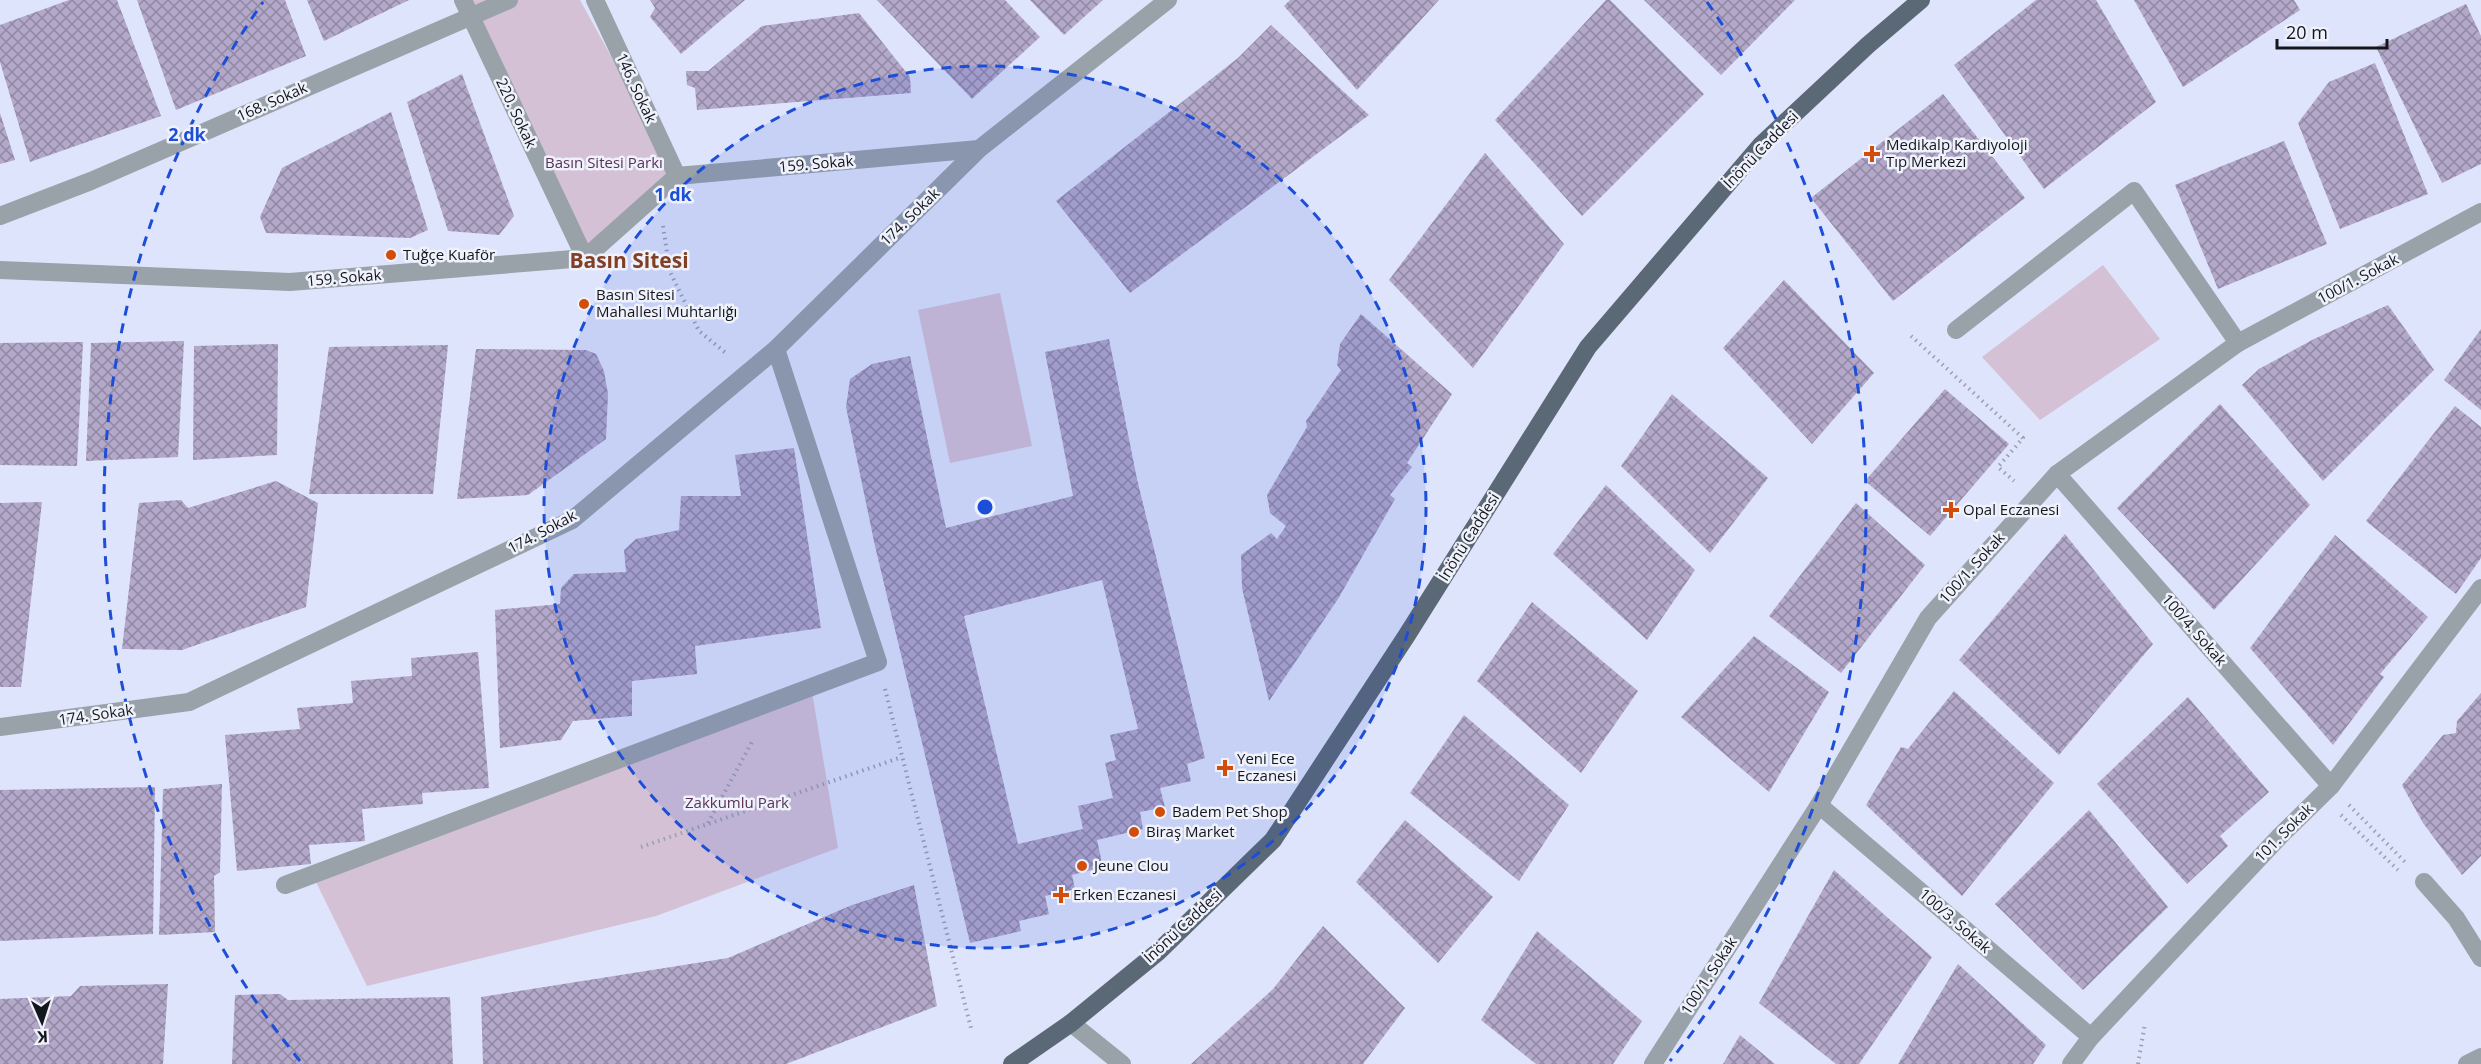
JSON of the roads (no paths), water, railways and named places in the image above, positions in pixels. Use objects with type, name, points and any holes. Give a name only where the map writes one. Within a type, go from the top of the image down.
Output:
[{"type":"main road","name":"İnönü Caddesi","points":[[1012,1064],[1071,1023],[1158,952],[1273,840],[1407,635],[1588,347],[1761,145],[1868,45],[1921,0]]},
{"type":"street","name":"168. Sokak","points":[[0,216],[91,181],[466,8],[509,0]]},
{"type":"street","name":"146. Sokak","points":[[595,0],[677,176]]},
{"type":"street","name":"174. Sokak","points":[[0,727],[189,702],[572,520],[776,349],[980,150],[1168,0]]},
{"type":"street","name":"220. Sokak","points":[[466,8],[585,258]]},
{"type":"street","name":"159. Sokak","points":[[677,176],[980,150]]},
{"type":"street","points":[[585,258],[677,176]]},
{"type":"street","points":[[1956,330],[2134,191],[2238,343]]},
{"type":"street","name":"100/1. Sokak","points":[[1653,1064],[1819,805],[1928,618],[2057,474],[2238,343],[2481,212]]},
{"type":"street","name":"159. Sokak","points":[[0,270],[290,282],[585,258]]},
{"type":"street","points":[[285,885],[878,662],[776,349]]},
{"type":"street","name":"100/4. Sokak","points":[[2057,474],[2331,786]]},
{"type":"street","name":"101. Sokak","points":[[2072,1064],[2091,1037],[2280,836],[2331,786],[2481,588]]},
{"type":"street","name":"100/3. Sokak","points":[[1819,805],[2091,1037]]},
{"type":"street","points":[[2424,882],[2456,918],[2481,958]]},
{"type":"street","points":[[1071,1023],[1122,1064]]},
{"type":"street","points":[[2467,1064],[2481,1057]]},
{"type":"place","name":"Medikalp Kardiyoloji Tıp Merkezi","points":[[1872,154]]},
{"type":"place","name":"Tuğçe Kuaför","points":[[391,255]]},
{"type":"place","name":"Basın Sitesi Mahallesi Muhtarlığı","points":[[584,304]]},
{"type":"place","name":"Opal Eczanesi","points":[[1951,510]]},
{"type":"place","name":"Yeni Ece Eczanesi","points":[[1225,768]]},
{"type":"place","name":"Badem Pet Shop","points":[[1160,812]]},
{"type":"place","name":"Biraş Market","points":[[1134,832]]},
{"type":"place","name":"Jeune Clou","points":[[1082,866]]},
{"type":"place","name":"Erken Eczanesi","points":[[1061,895]]},
{"type":"district","name":"Basın Sitesi","points":[[629,261]]},
{"type":"park label","name":"Basın Sitesi Parkı","points":[[604,163]]},
{"type":"park label","name":"Zakkumlu Park","points":[[737,803]]}]
